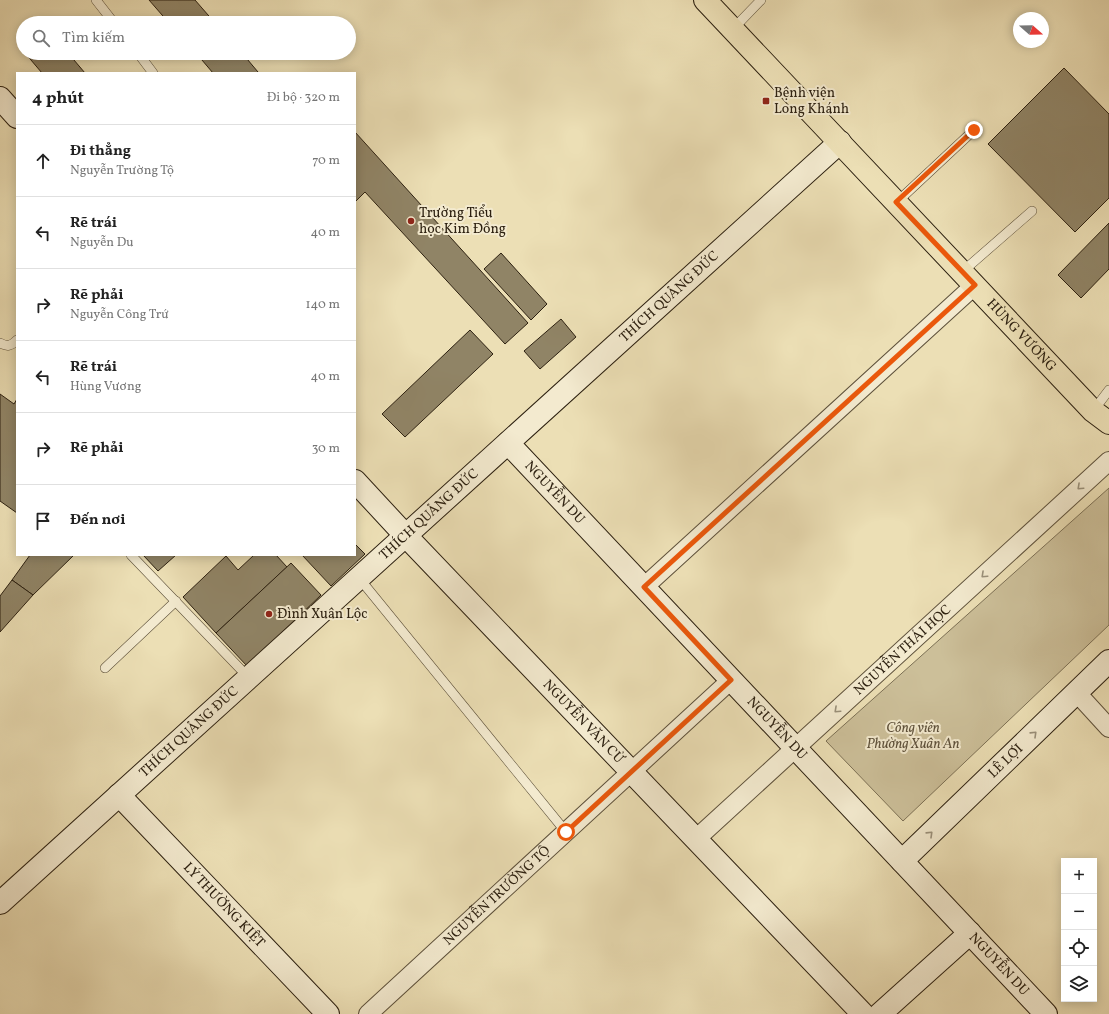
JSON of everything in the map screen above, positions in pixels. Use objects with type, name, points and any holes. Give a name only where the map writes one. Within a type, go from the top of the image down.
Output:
[{"type":"main road","name":"HÙNG VƯƠNG","points":[[705,0],[1101,417]]},
{"type":"street","points":[[0,98],[16,116]]},
{"type":"street","name":"THÍCH QUẢNG ĐỨC","points":[[0,904],[840,142]]},
{"type":"street","points":[[644,587],[968,278]]},
{"type":"street","name":"NGUYỄN DU","points":[[508,443],[1046,1014]]},
{"type":"street","name":"NGUYỄN THÁI HỌC","points":[[696,839],[1109,460]]},
{"type":"street","name":"NGUYỄN VĂN CỪ","points":[[356,482],[863,1014]]},
{"type":"street","name":"LÊ LỢI","points":[[902,861],[1109,661]]},
{"type":"street","name":"NGUYỄN TRƯỜNG TỘ","points":[[368,1014],[731,680]]},
{"type":"street","points":[[1077,693],[1109,728]]},
{"type":"street","name":"LÝ THƯỜNG KIỆT","points":[[119,795],[328,1014]]},
{"type":"street","points":[[880,1014],[970,933]]},
{"type":"lane","points":[[96,0],[109,16]]},
{"type":"lane","points":[[733,29],[761,0]]},
{"type":"lane","points":[[143,60],[152,72]]},
{"type":"lane","points":[[896,202],[974,130]]},
{"type":"lane","points":[[968,278],[1032,210]]},
{"type":"lane","points":[[0,343],[6,346],[12,345],[16,341]]},
{"type":"lane","points":[[1101,417],[1109,390]]},
{"type":"lane","points":[[132,556],[249,678]]},
{"type":"lane","points":[[359,578],[566,832]]},
{"type":"lane","points":[[105,668],[176,601]]},
{"type":"green space","name":"Công viên Phường Xuân An","points":[[1109,488],[1109,625],[903,821],[826,741]]},
{"type":"building","points":[[149,0],[195,0],[209,16],[163,16]]},
{"type":"building","points":[[31,60],[74,60],[84,72],[41,72]]},
{"type":"building","points":[[202,60],[248,60],[258,72],[212,72]]},
{"type":"building","points":[[1064,68],[1109,114],[1109,198],[1075,232],[988,144]]},
{"type":"building","points":[[356,133],[528,323],[505,344],[365,192],[356,201]]},
{"type":"building","points":[[1109,223],[1109,269],[1081,298],[1058,275]]},
{"type":"building","points":[[501,253],[547,304],[531,320],[484,269]]},
{"type":"building","points":[[561,319],[576,337],[540,369],[524,351]]},
{"type":"building","points":[[470,330],[493,354],[405,437],[382,414]]},
{"type":"building","points":[[0,394],[14,404],[16,401],[16,512],[0,501]]},
{"type":"building","points":[[356,545],[365,554],[331,586],[303,556],[356,556]]},
{"type":"building","points":[[29,556],[73,556],[33,595],[12,580]]},
{"type":"building","points":[[144,556],[175,556],[158,571]]},
{"type":"building","points":[[226,556],[238,570],[253,556],[277,556],[287,567],[216,633],[183,597]]},
{"type":"building","name":"Đình Xuân Lộc","points":[[291,563],[321,595],[247,666],[216,633]]},
{"type":"building","points":[[12,580],[33,595],[0,632],[0,596]]},
{"type":"place","name":"Bệnh viện Long Khánh","points":[[766,101]]},
{"type":"place","name":"Trường Tiểu học Kim Đồng","points":[[411,221]]},
{"type":"place","name":"Đình Xuân Lộc","points":[[269,614]]},
{"type":"route","points":[[566,832],[731,680],[644,587],[975,285],[896,202],[974,130]]}]
